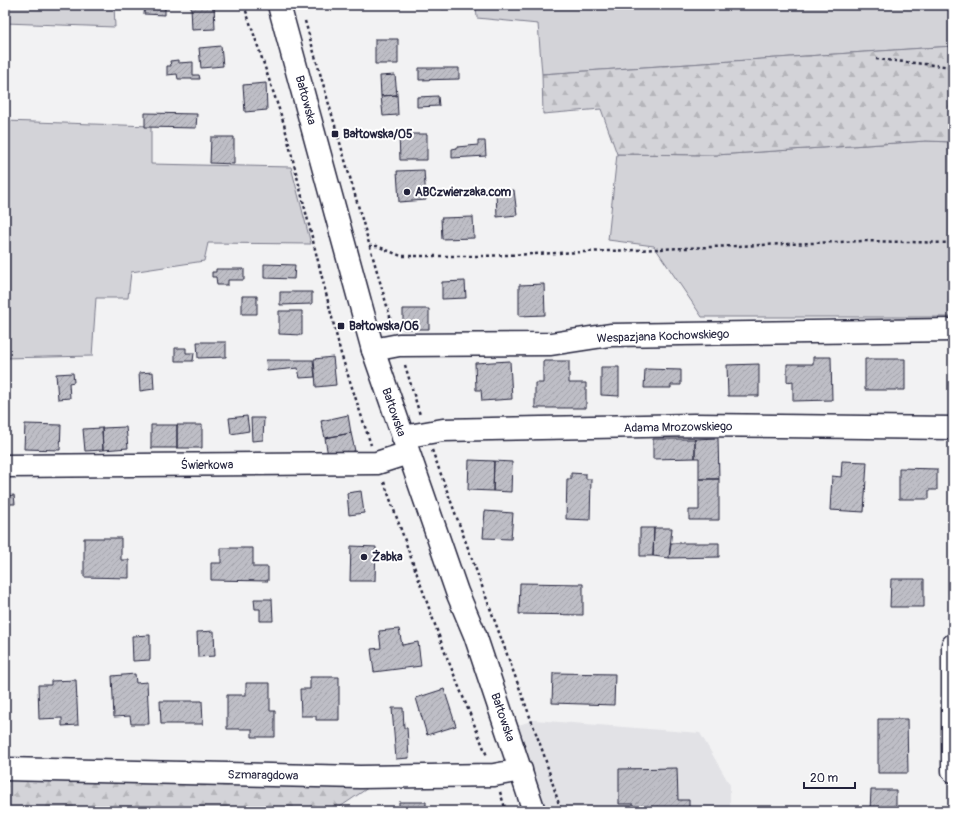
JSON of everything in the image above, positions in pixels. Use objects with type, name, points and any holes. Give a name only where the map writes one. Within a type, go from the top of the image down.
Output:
[{"type":"street","name":"Bałtowska","points":[[279,5],[373,350],[521,770],[534,811]]},
{"type":"street","name":"Wespazjana Kochowskiego","points":[[373,350],[398,345],[551,344],[610,335],[953,330]]},
{"type":"street","name":"Adama Mrozowskiego","points":[[406,445],[426,433],[443,430],[694,425],[953,428]]},
{"type":"street","name":"Świerkowa","points":[[5,466],[377,463],[406,445]]},
{"type":"street","points":[[953,645],[953,771]]},
{"type":"street","name":"Szmaragdowa","points":[[5,769],[360,777],[494,775],[521,770]]},
{"type":"path","points":[[244,5],[284,124],[341,354],[377,463],[444,650],[494,775],[506,811]]},
{"type":"path","points":[[305,20],[398,345],[426,433],[544,755],[561,811]]},
{"type":"path","points":[[876,60],[953,67]]},
{"type":"path","points":[[344,246],[377,246],[401,256],[482,256],[863,241],[953,243]]},
{"type":"shaded area","points":[[534,720],[700,733],[730,785],[730,811],[534,811],[507,729]]},
{"type":"green space","points":[[5,5],[114,5],[115,27],[5,23]]},
{"type":"green space","points":[[476,5],[953,5],[953,46],[542,74],[538,24],[477,18]]},
{"type":"green space","points":[[953,46],[953,142],[926,141],[716,155],[617,154],[601,109],[543,114],[542,74]]},
{"type":"green space","points":[[5,121],[151,126],[151,164],[291,167],[311,244],[208,243],[204,261],[131,272],[128,298],[96,298],[92,356],[5,358]]},
{"type":"green space","points":[[926,141],[953,142],[953,317],[702,317],[654,246],[608,240],[617,154],[716,155]]},
{"type":"green space","points":[[5,769],[384,777],[334,811],[5,811]]},
{"type":"building","points":[[145,5],[169,5],[169,7],[165,6],[165,15],[144,14]]},
{"type":"building","points":[[214,5],[215,29],[192,30],[191,6]]},
{"type":"building","points":[[442,5],[464,5],[464,8],[442,9]]},
{"type":"building","points":[[375,39],[398,39],[398,64],[375,64]]},
{"type":"building","points":[[221,46],[223,66],[201,68],[199,48]]},
{"type":"building","points":[[178,60],[178,63],[193,62],[193,75],[199,75],[200,79],[178,79],[177,74],[167,75],[167,66],[171,66],[170,61]]},
{"type":"building","points":[[419,68],[459,68],[459,79],[419,80]]},
{"type":"building","points":[[395,75],[397,95],[381,96],[380,76]]},
{"type":"building","points":[[266,83],[267,110],[245,112],[243,85]]},
{"type":"building","points":[[397,95],[398,115],[383,116],[381,96]]},
{"type":"building","points":[[438,96],[439,106],[417,107],[417,97]]},
{"type":"building","points":[[145,113],[197,114],[196,128],[145,127]]},
{"type":"building","points":[[399,134],[427,134],[427,160],[400,160]]},
{"type":"building","points":[[211,137],[234,137],[234,164],[210,163]]},
{"type":"building","points":[[478,141],[485,141],[486,156],[452,158],[452,149],[457,147],[478,145]]},
{"type":"building","points":[[424,170],[426,200],[399,202],[397,171]]},
{"type":"building","points":[[514,190],[517,215],[497,217],[496,191]]},
{"type":"building","points":[[473,217],[474,238],[442,239],[441,218]]},
{"type":"building","points":[[264,264],[295,265],[294,279],[264,278]]},
{"type":"building","points":[[216,269],[244,269],[244,280],[228,280],[228,285],[217,285],[216,277],[212,277],[212,272],[216,272]]},
{"type":"building","points":[[465,281],[466,298],[442,299],[442,282]]},
{"type":"building","points":[[544,284],[545,315],[519,316],[519,285]]},
{"type":"building","points":[[280,292],[312,292],[312,304],[280,305]]},
{"type":"building","points":[[242,296],[257,296],[257,314],[242,314]]},
{"type":"building","points":[[403,309],[429,309],[429,329],[403,329]]},
{"type":"building","points":[[279,311],[302,311],[302,335],[279,334]]},
{"type":"building","points":[[197,342],[226,342],[226,357],[198,358]]},
{"type":"building","points":[[175,348],[186,348],[186,353],[194,353],[193,361],[175,361]]},
{"type":"building","points":[[333,357],[336,385],[316,387],[314,359]]},
{"type":"building","points":[[813,357],[831,357],[832,400],[793,401],[793,381],[787,382],[787,364],[813,364]]},
{"type":"building","points":[[865,359],[905,359],[905,390],[865,390]]},
{"type":"building","points":[[266,360],[313,360],[315,377],[300,378],[298,368],[267,371]]},
{"type":"building","points":[[510,361],[512,399],[482,401],[481,390],[476,390],[475,363]]},
{"type":"building","points":[[543,361],[569,361],[569,383],[586,383],[586,408],[535,408],[535,383],[543,383]]},
{"type":"building","points":[[759,364],[759,396],[728,396],[727,365]]},
{"type":"building","points":[[601,367],[619,367],[619,396],[601,395]]},
{"type":"building","points":[[5,368],[8,393],[5,393]]},
{"type":"building","points":[[645,369],[681,370],[681,385],[671,385],[671,388],[644,388]]},
{"type":"building","points":[[153,372],[154,389],[140,391],[139,373]]},
{"type":"building","points":[[73,373],[74,382],[69,383],[70,398],[58,399],[56,374]]},
{"type":"building","points":[[348,415],[351,433],[325,438],[321,421]]},
{"type":"building","points":[[247,416],[249,431],[231,434],[229,418]]},
{"type":"building","points":[[251,418],[264,418],[263,440],[252,441]]},
{"type":"building","points":[[25,424],[61,425],[60,450],[24,449]]},
{"type":"building","points":[[151,425],[177,425],[177,448],[151,448]]},
{"type":"building","points":[[177,425],[202,425],[202,448],[177,448]]},
{"type":"building","points":[[126,427],[128,448],[103,450],[102,428]]},
{"type":"building","points":[[102,428],[103,450],[85,451],[83,429]]},
{"type":"building","points":[[351,433],[355,451],[328,456],[325,438]]},
{"type":"building","points":[[718,438],[719,479],[699,479],[699,458],[695,458],[695,439]]},
{"type":"building","points":[[653,439],[695,439],[695,458],[653,459]]},
{"type":"building","points":[[469,460],[494,461],[493,491],[468,490]]},
{"type":"building","points":[[494,461],[512,462],[511,492],[493,491]]},
{"type":"building","points":[[842,461],[867,462],[864,512],[830,510],[832,476],[841,477]]},
{"type":"building","points":[[899,468],[937,469],[937,490],[929,490],[929,499],[899,499]]},
{"type":"building","points":[[571,473],[586,474],[586,479],[591,479],[590,520],[566,519],[567,479],[571,479]]},
{"type":"building","points":[[699,479],[719,479],[719,520],[689,520],[689,510],[699,510]]},
{"type":"building","points":[[361,491],[364,513],[349,515],[347,493]]},
{"type":"building","points":[[14,495],[15,504],[5,504],[5,496]]},
{"type":"building","points":[[485,511],[513,513],[511,539],[483,538]]},
{"type":"building","points":[[640,528],[654,528],[653,556],[640,556]]},
{"type":"building","points":[[654,528],[672,528],[669,558],[653,556]]},
{"type":"building","points":[[84,538],[121,538],[121,560],[129,560],[129,578],[84,577]]},
{"type":"building","points":[[671,543],[719,543],[719,557],[669,558]]},
{"type":"building","points":[[351,546],[376,547],[375,581],[350,581]]},
{"type":"building","points":[[221,548],[253,548],[253,567],[268,567],[268,581],[211,580],[211,563],[221,563]]},
{"type":"building","points":[[891,579],[924,579],[924,607],[890,607]]},
{"type":"building","points":[[520,583],[583,584],[583,615],[519,614]]},
{"type":"building","points":[[254,599],[272,599],[273,621],[260,621],[260,609],[255,609]]},
{"type":"building","points":[[399,629],[402,645],[418,642],[421,666],[374,672],[371,649],[381,648],[379,631]]},
{"type":"building","points":[[214,631],[215,656],[198,657],[197,632]]},
{"type":"building","points":[[150,635],[150,660],[133,661],[132,636]]},
{"type":"building","points":[[553,673],[615,674],[614,705],[552,703]]},
{"type":"building","points":[[135,674],[136,683],[147,682],[149,724],[131,724],[130,716],[114,717],[112,676]]},
{"type":"building","points":[[310,677],[339,677],[339,720],[316,720],[316,716],[301,716],[300,689],[310,689]]},
{"type":"building","points":[[76,680],[78,725],[62,726],[62,718],[39,719],[38,685],[51,685],[51,681]]},
{"type":"building","points":[[246,683],[270,683],[270,711],[275,711],[275,737],[252,737],[252,729],[227,729],[227,695],[246,695]]},
{"type":"building","points":[[444,689],[456,726],[427,735],[416,698]]},
{"type":"building","points":[[160,701],[202,701],[203,724],[161,724]]},
{"type":"building","points":[[392,708],[403,708],[404,728],[407,728],[409,758],[396,759]]},
{"type":"building","points":[[878,719],[907,719],[908,773],[878,773]]},
{"type":"building","points":[[677,768],[678,800],[689,800],[689,811],[633,811],[633,804],[619,804],[619,769]]},
{"type":"building","points":[[871,790],[896,790],[896,810],[917,809],[917,811],[870,811]]},
{"type":"building","points":[[399,802],[426,802],[426,811],[399,811]]},
{"type":"place","name":"Bałtowska/05","points":[[335,134]]},
{"type":"place","name":"ABCzwierzaka.com","points":[[407,192]]},
{"type":"place","name":"Bałtowska/06","points":[[341,326]]},
{"type":"place","name":"Żabka","points":[[364,557]]}]
